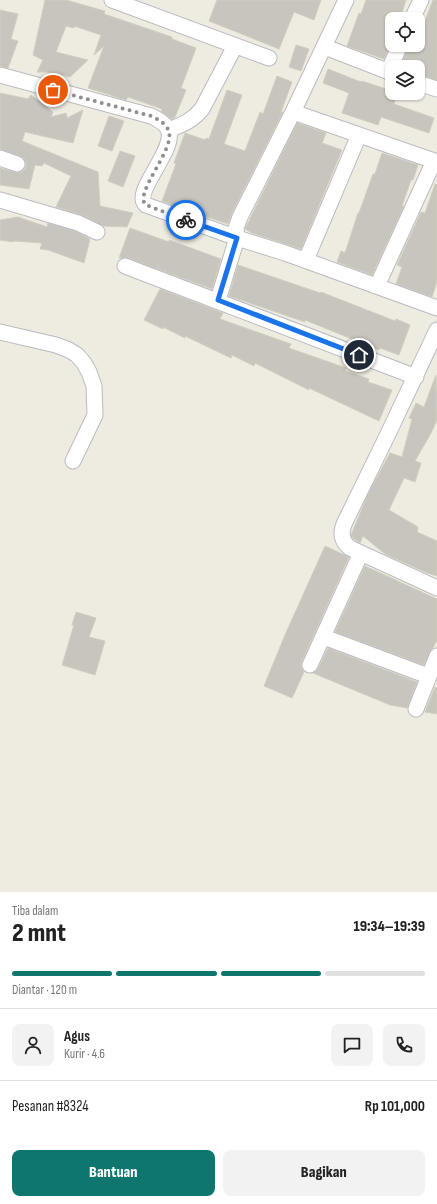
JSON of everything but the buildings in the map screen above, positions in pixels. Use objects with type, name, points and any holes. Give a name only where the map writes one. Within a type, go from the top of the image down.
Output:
[{"type":"street","points":[[112,0],[269,58]]},
{"type":"street","points":[[218,300],[237,238],[236,228],[240,217],[325,47],[346,0]]},
{"type":"street","points":[[415,12],[421,0]]},
{"type":"street","points":[[168,130],[192,120],[202,109],[235,46]]},
{"type":"street","points":[[325,47],[385,70]]},
{"type":"street","points":[[0,75],[151,116],[161,122],[168,130],[168,145],[145,192],[143,198],[144,203],[237,238],[306,260],[437,308]]},
{"type":"street","points":[[425,85],[437,89]]},
{"type":"street","points":[[293,112],[436,162],[377,286]]},
{"type":"street","points":[[306,260],[360,135]]},
{"type":"street","points":[[0,158],[17,164]]},
{"type":"street","points":[[0,200],[78,223],[97,232]]},
{"type":"street","points":[[125,266],[218,300],[416,377]]},
{"type":"street","points":[[437,330],[416,377],[342,528],[342,540],[345,544],[361,553],[437,588]]},
{"type":"street","points":[[0,332],[56,345],[69,350],[84,363],[94,386],[96,415],[73,461]]},
{"type":"street","points":[[310,665],[361,553]]},
{"type":"street","points":[[324,637],[428,676]]},
{"type":"street","points":[[416,709],[437,656]]},
{"type":"way so far","points":[[53,90],[151,116],[158,119],[165,125],[168,130],[168,145],[149,181],[143,201],[146,205],[186,220]]},
{"type":"route","points":[[186,220],[237,238],[218,300],[359,355]]}]
